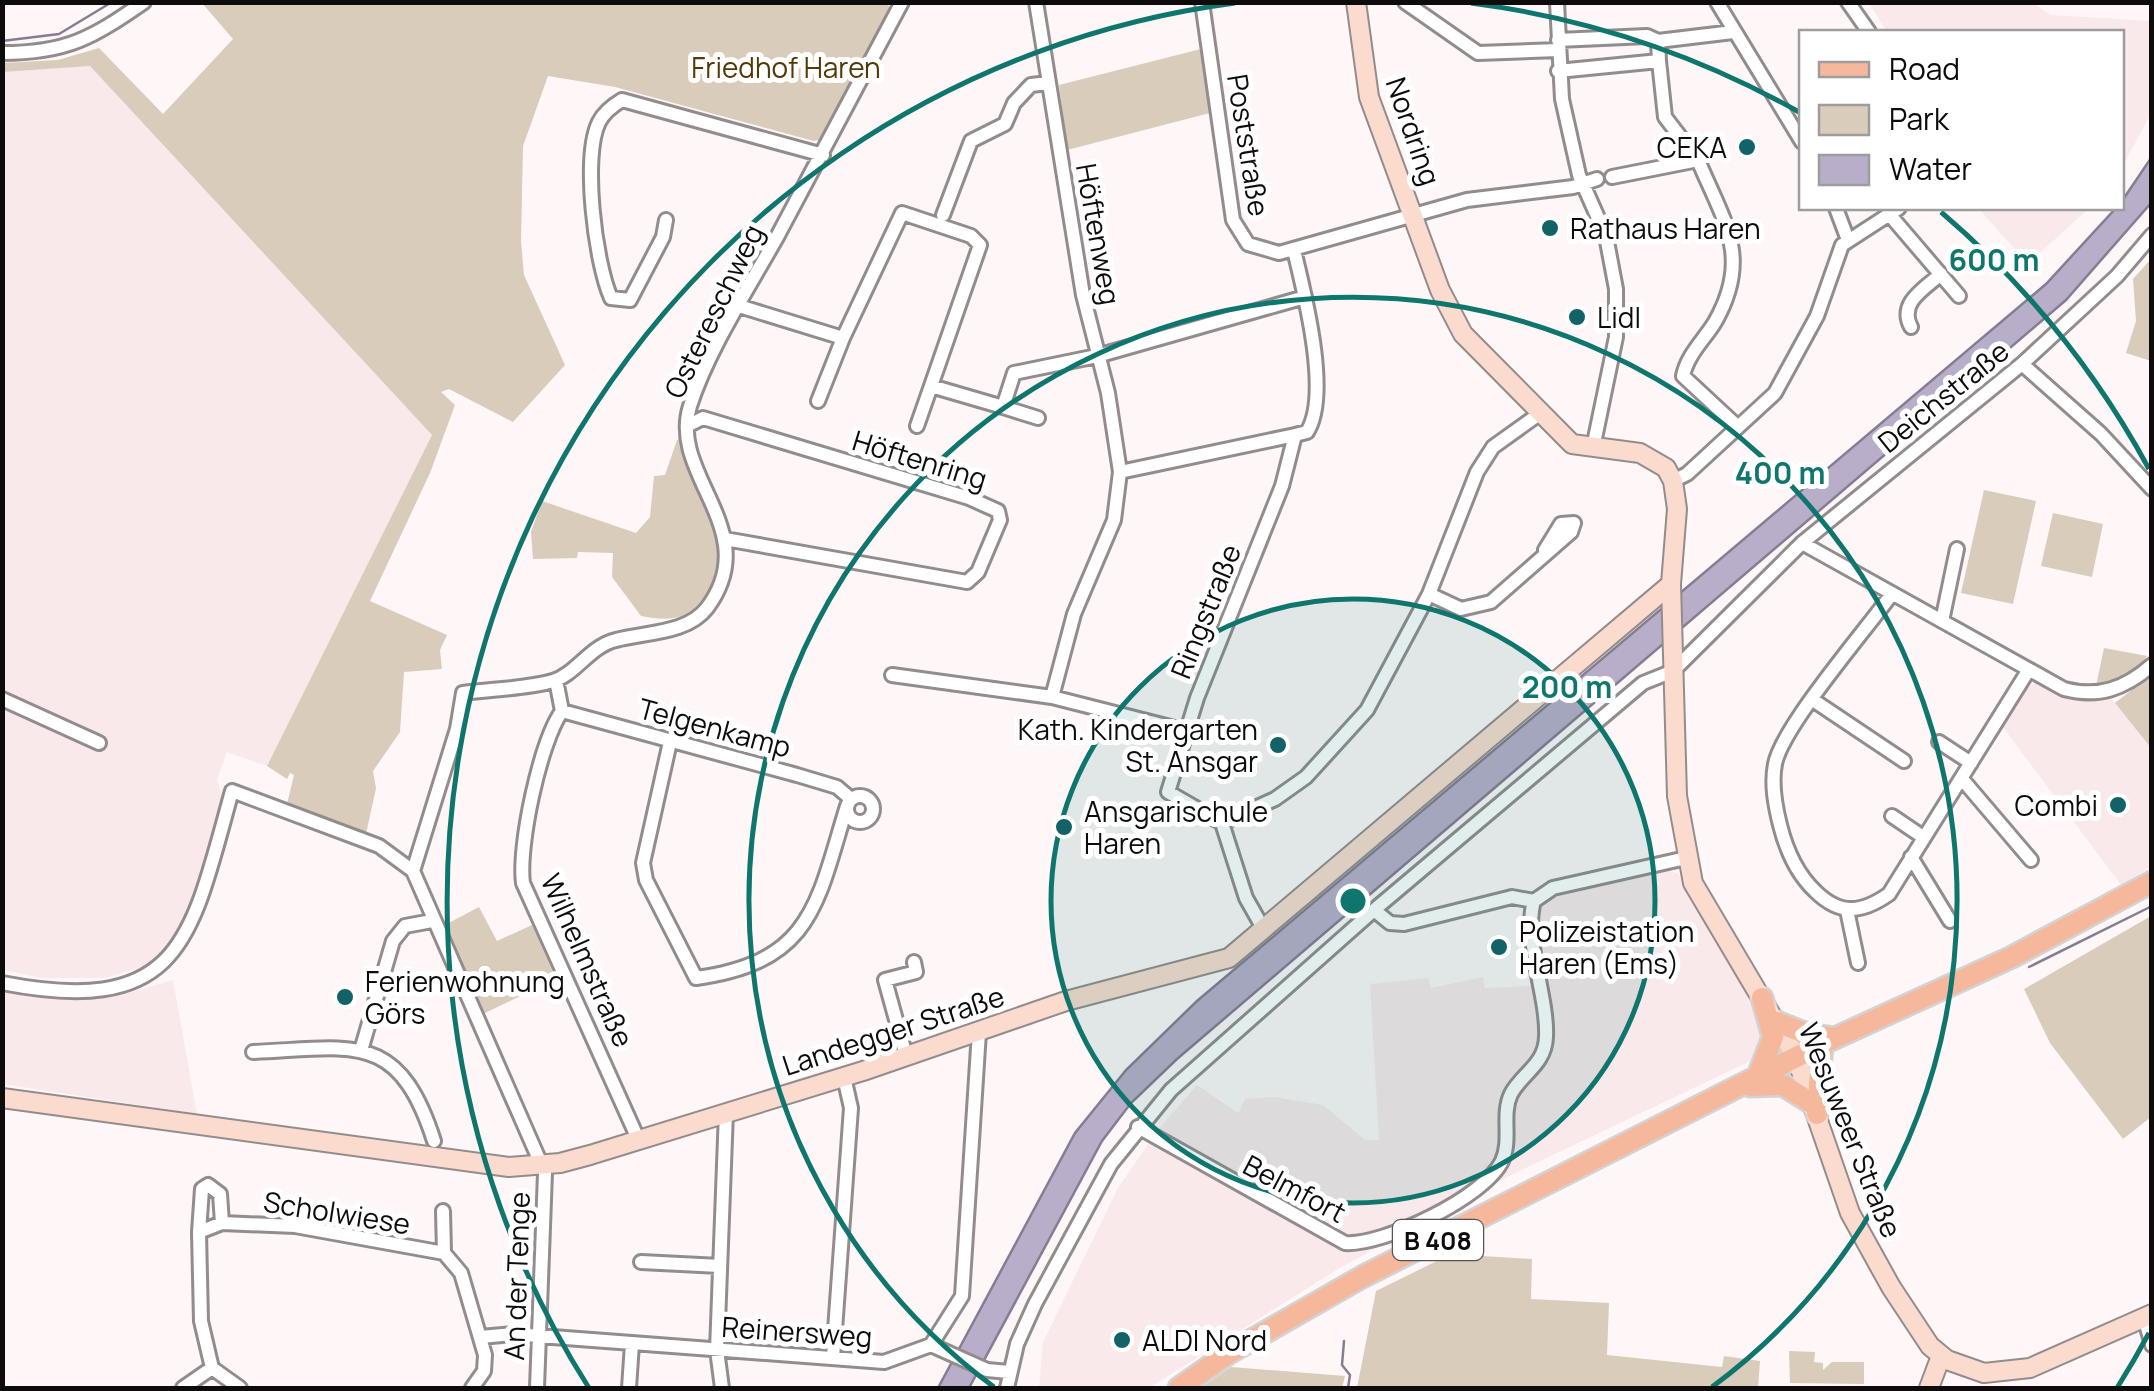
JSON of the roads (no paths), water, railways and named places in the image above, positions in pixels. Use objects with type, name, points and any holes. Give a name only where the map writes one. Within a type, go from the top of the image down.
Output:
[{"type":"main road","name":"Nordring","points":[[1356,2],[1369,96],[1440,290],[1463,334],[1572,444],[1593,448]]},
{"type":"main road","points":[[1593,448],[1652,457],[1673,481]]},
{"type":"main road","name":"Wesuweer Straße","points":[[1673,481],[1677,509],[1671,590],[1677,796],[1686,858],[1702,903],[1796,1058],[1864,1238],[1920,1332],[1941,1356]]},
{"type":"main road","name":"Landegger Straße","points":[[2,1098],[469,1164],[542,1165],[639,1141],[1103,989],[1217,962],[1264,928],[1671,590]]},
{"type":"main road","name":"B 408","points":[[1179,1388],[1229,1354],[1362,1277],[1829,1041],[2012,957],[2152,882]]},
{"type":"main road","points":[[1762,998],[1774,1037],[1750,1081],[1783,1085],[1815,1109],[1829,1041],[1777,1022]]},
{"type":"main road","points":[[1930,1388],[1941,1356],[1971,1370],[2003,1373],[2030,1368],[2148,1316]]},
{"type":"street","points":[[2,53],[42,54],[86,42],[144,2]]},
{"type":"street","name":"Ostereschweg","points":[[726,538],[687,426],[690,407],[739,306],[902,2]]},
{"type":"street","name":"Höftenweg","points":[[1036,2],[1120,472]]},
{"type":"street","name":"Poststraße","points":[[1202,2],[1235,228],[1240,237],[1258,248],[1279,253],[1294,250]]},
{"type":"street","points":[[1405,2],[1478,54],[1733,32]]},
{"type":"street","points":[[1558,2],[1558,71],[1599,213],[1616,289],[1616,336],[1593,448]]},
{"type":"street","points":[[1718,2],[1799,137]]},
{"type":"street","points":[[1848,2],[1868,30]]},
{"type":"street","points":[[1652,38],[1659,62],[1665,117],[1698,160],[1732,238],[1735,266],[1726,300],[1683,376],[1738,427]]},
{"type":"street","points":[[1558,71],[1659,62]]},
{"type":"street","points":[[944,214],[971,141],[1005,124],[1020,94],[1031,85],[1048,83]]},
{"type":"street","points":[[666,220],[663,237],[630,300],[611,298],[595,250],[593,142],[599,122],[622,100],[823,155]]},
{"type":"street","points":[[1612,177],[1698,160]]},
{"type":"street","points":[[1294,250],[1513,192],[1590,182]]},
{"type":"street","points":[[1837,210],[1848,240]]},
{"type":"street","points":[[1673,481],[1687,474],[1775,393],[1817,316],[1839,250],[1848,240],[1894,211],[1958,296]]},
{"type":"street","points":[[818,401],[902,213],[971,236],[980,245],[917,426]]},
{"type":"street","name":"Deichstraße","points":[[1008,1388],[1009,1372],[1035,1304],[1110,1164],[1171,1090],[1374,910],[1643,682],[1673,671],[1802,542],[2022,364],[2117,276],[2152,236]]},
{"type":"street","name":"Ringstraße","points":[[1222,823],[1168,792],[1186,732],[1276,503],[1295,435],[1311,428],[1315,401],[1305,298],[1294,250]]},
{"type":"street","points":[[1911,327],[1906,314],[1909,302],[1940,274]]},
{"type":"street","points":[[1003,407],[1014,372],[1097,356],[1305,298]]},
{"type":"street","points":[[739,306],[843,338]]},
{"type":"street","points":[[2022,364],[2101,434],[2152,489]]},
{"type":"street","points":[[931,386],[1038,418]]},
{"type":"street","points":[[1264,928],[1246,898],[1229,833],[1222,823],[1275,800],[1339,746],[1367,710],[1430,594],[1477,472],[1493,447],[1539,414]]},
{"type":"street","name":"Höftenring","points":[[687,426],[703,418],[969,498],[998,511],[1000,520],[978,572],[968,582],[726,538]]},
{"type":"street","points":[[1052,698],[1074,614],[1114,520],[1120,472],[1295,435]]},
{"type":"street","points":[[413,872],[456,729],[462,693],[556,680],[585,655],[612,640],[681,625],[704,612],[725,568],[726,538]]},
{"type":"street","points":[[1802,542],[2064,689],[2098,693],[2118,689],[2152,666]]},
{"type":"street","points":[[1942,622],[1957,549]]},
{"type":"street","points":[[1430,594],[1448,606],[1476,608],[1491,602],[1545,550]]},
{"type":"street","points":[[1892,595],[1780,746],[1774,799],[1783,836],[1798,870],[1821,897],[1848,910],[1867,909],[1889,894],[2028,671]]},
{"type":"street","points":[[892,675],[1052,698],[1186,732]]},
{"type":"street","points":[[556,680],[562,711]]},
{"type":"street","points":[[2,699],[100,743]]},
{"type":"street","points":[[1813,700],[1904,761]]},
{"type":"street","name":"Telgenkamp","points":[[562,711],[824,783],[849,803],[822,894],[800,929],[760,960],[727,974],[696,978],[646,880],[643,864],[670,742]]},
{"type":"street","name":"Wilhelmstraße","points":[[562,711],[552,725],[537,786],[520,863],[523,883],[639,1141]]},
{"type":"street","points":[[1939,742],[1971,763]]},
{"type":"street","points":[[1962,780],[2032,860]]},
{"type":"street","points":[[2,982],[103,992],[130,986],[155,972],[172,954],[199,910],[232,791],[380,846],[413,872],[542,1165]]},
{"type":"street","points":[[1892,816],[1923,837]]},
{"type":"street","points":[[1911,857],[1950,921]]},
{"type":"street","points":[[1374,910],[1397,925],[1512,897],[1534,901],[1553,888],[1686,858]]},
{"type":"street","name":"Belmfort","points":[[1138,1128],[1345,1242],[1364,1244],[1384,1238],[1454,1203],[1496,1173],[1508,1139],[1510,1095],[1535,1068],[1546,1043],[1534,901]]},
{"type":"street","points":[[1848,910],[1858,963]]},
{"type":"street","points":[[362,1047],[393,941],[405,926],[432,922]]},
{"type":"street","points":[[906,1056],[885,980],[916,972],[914,962]]},
{"type":"street","points":[[979,1032],[962,1296],[931,1345],[987,1370],[1009,1372]]},
{"type":"street","points":[[253,1052],[362,1047],[390,1063],[407,1081],[434,1141]]},
{"type":"street","points":[[833,1358],[851,1108],[844,1076]]},
{"type":"street","points":[[722,1388],[717,1350],[726,1112]]},
{"type":"street","name":"An der Tenge","points":[[538,1388],[542,1165]]},
{"type":"street","name":"Scholwiese","points":[[212,1368],[201,1321],[199,1232],[199,1200],[202,1189],[208,1185],[220,1194],[222,1223]]},
{"type":"street","name":"Scholwiese","points":[[443,1211],[444,1253],[461,1273],[481,1337],[484,1371],[472,1388]]},
{"type":"street","name":"Scholwiese","points":[[199,1232],[222,1223],[295,1226],[444,1253]]},
{"type":"street","points":[[641,1262],[720,1266]]},
{"type":"street","points":[[2148,1316],[2152,1345]]},
{"type":"street","points":[[481,1337],[496,1333],[538,1336]]},
{"type":"street","name":"Reinersweg","points":[[538,1336],[884,1362],[931,1345]]},
{"type":"street","points":[[629,1388],[632,1344]]},
{"type":"street","points":[[183,1388],[212,1368],[240,1388]]},
{"type":"water","points":[[2151,158],[2151,203],[2066,300],[1177,1059],[1131,1103],[1102,1141],[969,1388],[938,1388],[1075,1133],[1126,1070],[1197,1001],[2046,284],[2114,210],[2124,210],[2124,198]]},
{"type":"waterway","points":[[2,41],[59,34],[112,2]]},
{"type":"waterway","points":[[2029,967],[2152,906]]},
{"type":"waterway","points":[[1344,1341],[1342,1365],[1350,1375],[1348,1388]]},
{"type":"place","name":"CEKA","points":[[1747,147]]},
{"type":"place","name":"Rathaus Haren","points":[[1550,228]]},
{"type":"place","name":"Lidl","points":[[1577,317]]},
{"type":"place","name":"Kath. Kindergarten St. Ansgar","points":[[1278,745]]},
{"type":"place","name":"Combi","points":[[2118,805]]},
{"type":"place","name":"Ansgarischule Haren","points":[[1064,827]]},
{"type":"place","name":"Polizeistation Haren (Ems)","points":[[1499,947]]},
{"type":"place","name":"Ferienwohnung Görs","points":[[345,997]]},
{"type":"place","name":"ALDI Nord","points":[[1122,1340]]},
{"type":"park label","name":"Friedhof Haren","points":[[786,67]]}]
